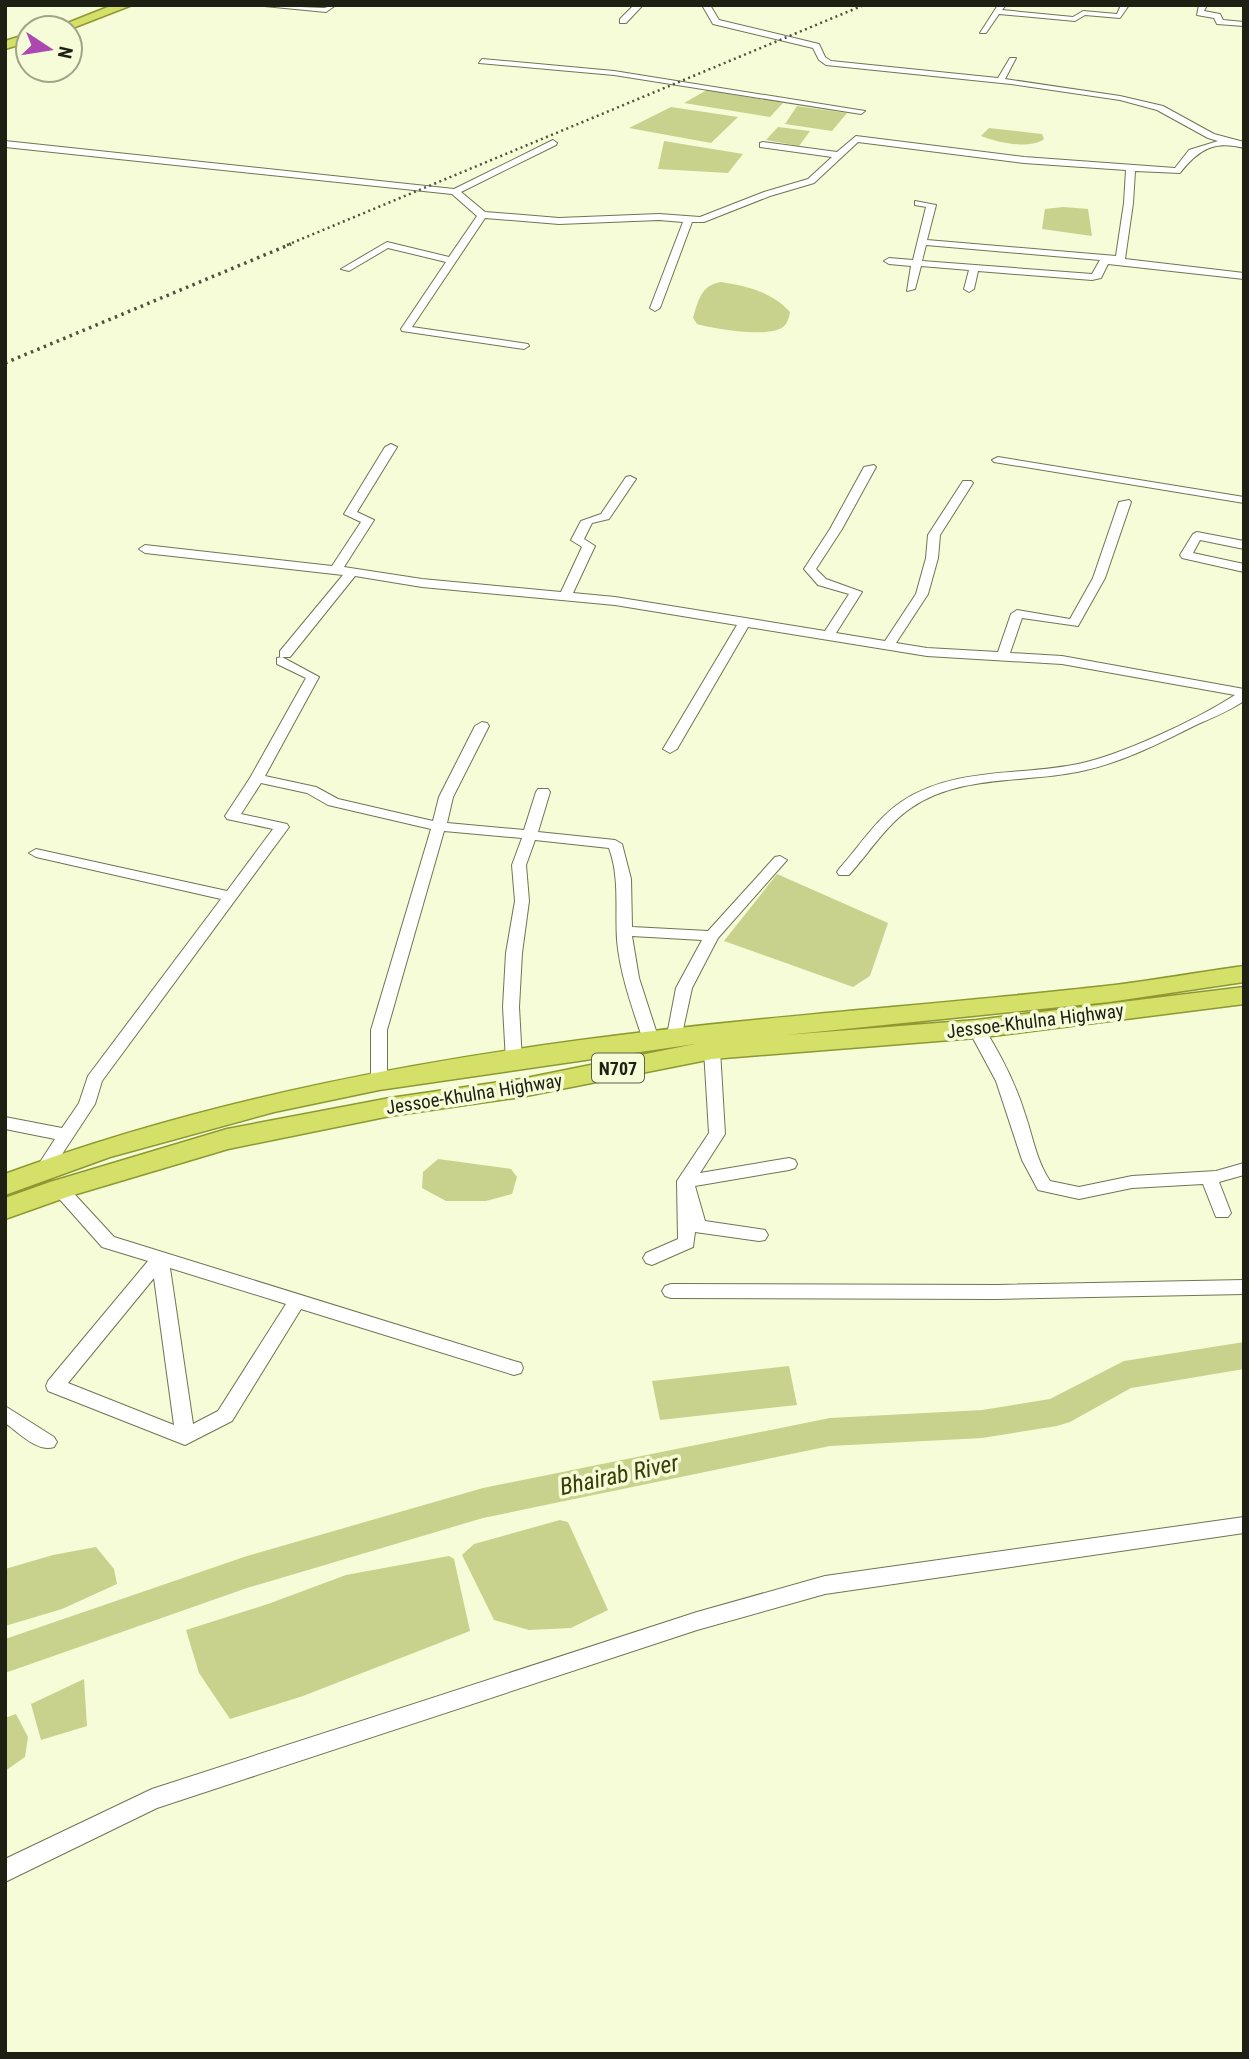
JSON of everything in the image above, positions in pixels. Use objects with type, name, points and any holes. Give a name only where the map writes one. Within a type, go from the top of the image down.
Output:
[{"type":"highway","points":[[84,20],[126,5]]},
{"type":"highway","name":"Jessoe-Khulna Highway","points":[[10,1203],[102,1149],[274,1103],[379,1081],[651,1040],[1109,994],[1244,974]]},
{"type":"highway","name":"Jessoe-Khulna Highway","points":[[51,1181],[227,1139],[712,1050],[976,1029],[1244,995]]},
{"type":"street","points":[[257,5],[326,10],[332,5]]},
{"type":"street","points":[[622,21],[639,5]]},
{"type":"street","points":[[706,5],[716,22],[816,46],[822,58],[829,63],[1089,93],[1160,108],[1202,133],[1225,141],[1242,142]]},
{"type":"street","points":[[983,31],[1000,9],[1075,19],[1086,13],[1120,16],[1125,5]]},
{"type":"street","points":[[1203,5],[1200,13],[1217,16],[1220,22],[1244,24]]},
{"type":"street","points":[[1000,81],[1013,60]]},
{"type":"street","points":[[481,61],[614,73],[861,111]]},
{"type":"street","points":[[455,192],[482,215],[559,221],[659,217],[701,220],[767,194],[811,181],[856,139],[1024,160],[1177,171],[1192,152],[1225,141]]},
{"type":"street","points":[[5,144],[455,192],[553,144]]},
{"type":"street","points":[[763,145],[839,155]]},
{"type":"street","points":[[921,243],[1119,259],[1132,192],[1130,168]]},
{"type":"street","points":[[910,289],[932,205],[918,203]]},
{"type":"street","points":[[482,215],[406,330],[524,346]]},
{"type":"street","points":[[655,308],[689,219]]},
{"type":"street","points":[[346,269],[387,245],[452,261]]},
{"type":"street","points":[[889,261],[1092,277],[1098,276],[1104,261],[1109,260],[1244,276]]},
{"type":"street","points":[[969,289],[974,268]]},
{"type":"street","points":[[336,570],[368,520],[350,514],[391,447]]},
{"type":"street","points":[[998,460],[1244,500]]},
{"type":"street","points":[[828,636],[856,592],[822,582],[810,569],[836,529],[870,467]]},
{"type":"street","points":[[566,595],[589,546],[577,541],[587,521],[605,517],[630,479]]},
{"type":"street","points":[[888,646],[922,594],[932,558],[934,535],[967,483]]},
{"type":"street","points":[[1003,656],[1017,614],[1074,623],[1099,578],[1125,502]]},
{"type":"street","points":[[1244,545],[1197,536],[1186,555],[1244,568]]},
{"type":"street","points":[[145,550],[336,570],[422,583],[566,595],[927,652],[1062,660],[1244,694]]},
{"type":"street","points":[[352,572],[283,658],[313,677],[257,778],[232,816],[282,827],[94,1080],[87,1104],[67,1135],[51,1181],[108,1242],[514,1368]]},
{"type":"street","points":[[670,749],[744,623]]},
{"type":"street","points":[[844,872],[904,806],[934,789],[993,778],[1078,768],[1117,755],[1230,704],[1244,694]]},
{"type":"street","points":[[379,1081],[379,1030],[390,986],[430,860],[446,797],[482,726]]},
{"type":"street","points":[[257,778],[311,790],[333,802],[438,826],[615,844],[622,868],[628,969],[651,1040]]},
{"type":"street","points":[[514,1061],[511,1007],[522,901],[519,865],[543,792]]},
{"type":"street","points":[[36,853],[229,896]]},
{"type":"street","points":[[676,1030],[684,988],[712,936],[780,860]]},
{"type":"street","points":[[625,930],[712,936]]},
{"type":"street","points":[[976,1029],[996,1060],[1022,1130],[1031,1169],[1044,1186],[1079,1193],[1132,1182],[1209,1178],[1244,1169]]},
{"type":"street","points":[[652,1258],[687,1241],[685,1181],[717,1134],[712,1050]]},
{"type":"street","points":[[5,1123],[67,1135]]},
{"type":"street","points":[[685,1181],[789,1164]]},
{"type":"street","points":[[1209,1178],[1222,1213]]},
{"type":"street","points":[[685,1181],[698,1226],[759,1235]]},
{"type":"street","points":[[160,1258],[55,1386],[185,1437],[225,1416],[297,1301]]},
{"type":"street","points":[[160,1258],[185,1437]]},
{"type":"street","points":[[671,1291],[997,1292],[1244,1287]]},
{"type":"street","points":[[5,1413],[47,1442]]},
{"type":"street","points":[[5,1871],[152,1799],[697,1621],[812,1588],[1244,1525]]},
{"type":"shaded area","points":[[707,90],[783,103],[770,117],[684,103]]},
{"type":"shaded area","points":[[797,106],[847,113],[832,131],[785,124]]},
{"type":"shaded area","points":[[671,107],[738,117],[711,143],[629,128]]},
{"type":"shaded area","points":[[778,127],[810,131],[799,146],[766,140]]},
{"type":"shaded area","points":[[989,128],[1042,134],[1044,139],[1022,144],[981,136]]},
{"type":"shaded area","points":[[664,141],[743,154],[728,173],[658,169]]},
{"type":"shaded area","points":[[1045,209],[1088,209],[1092,236],[1042,229]]},
{"type":"shaded area","points":[[721,282],[750,288],[775,299],[790,312],[786,324],[776,330],[754,332],[697,324],[693,318],[701,295],[709,286]]},
{"type":"shaded area","points":[[777,874],[888,923],[870,976],[853,987],[724,941]]},
{"type":"shaded area","points":[[438,1159],[511,1169],[517,1177],[512,1194],[486,1201],[446,1201],[422,1188],[423,1172]]},
{"type":"shaded area","points":[[789,1366],[797,1405],[660,1420],[652,1381]]},
{"type":"shaded area","points":[[560,1520],[568,1522],[608,1610],[571,1628],[529,1630],[494,1620],[462,1555],[474,1544]]},
{"type":"shaded area","points":[[96,1547],[114,1569],[117,1584],[62,1609],[5,1626],[5,1569],[53,1555]]},
{"type":"shaded area","points":[[449,1556],[454,1559],[470,1631],[303,1696],[230,1719],[199,1673],[186,1630],[346,1575]]},
{"type":"shaded area","points":[[84,1679],[87,1726],[41,1740],[31,1704]]},
{"type":"shaded area","points":[[16,1714],[28,1737],[25,1757],[5,1771],[5,1718]]},
{"type":"waterway","name":"Bhairab River","points":[[5,1656],[247,1572],[483,1503],[830,1432],[982,1424],[1057,1412],[1124,1375],[1244,1355]]},
{"type":"railway","points":[[287,245],[864,5]]},
{"type":"railway","points":[[5,363],[291,244]]}]
